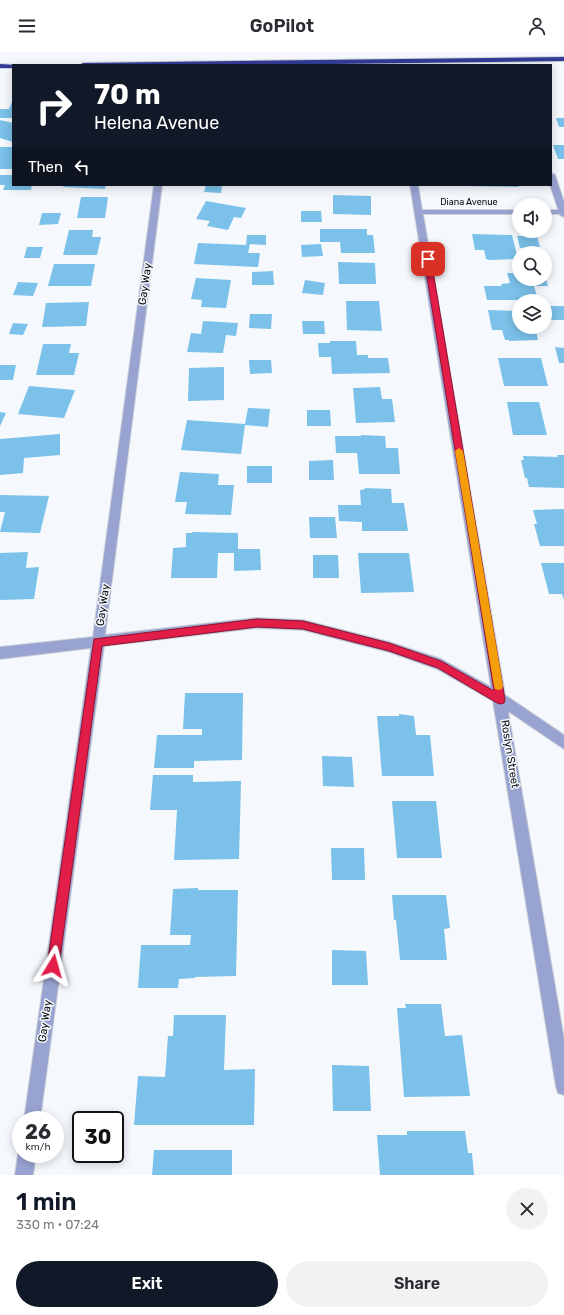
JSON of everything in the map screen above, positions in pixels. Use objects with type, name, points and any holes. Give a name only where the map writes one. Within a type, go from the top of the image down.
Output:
[{"type":"highway","points":[[163,64],[564,59]]},
{"type":"highway","points":[[0,66],[12,66]]},
{"type":"street","points":[[552,178],[564,213],[552,212]]},
{"type":"street","name":"Gay Way","points":[[33,1111],[98,642],[158,186]]},
{"type":"street","name":"Roslyn Street","points":[[414,186],[420,212],[564,1087]]},
{"type":"street","name":"Diana Avenue","points":[[420,212],[512,212]]},
{"type":"street","points":[[0,653],[257,623],[303,625],[389,647],[441,665],[501,700],[564,743]]},
{"type":"street","points":[[24,1175],[26,1163]]},
{"type":"building","points":[[12,102],[12,118],[0,118],[0,109],[9,109]]},
{"type":"building","points":[[556,118],[564,118],[564,127],[559,127]]},
{"type":"building","points":[[0,120],[12,123],[12,142],[0,138]]},
{"type":"building","points":[[553,145],[564,145],[564,159],[558,159]]},
{"type":"building","points":[[0,147],[12,147],[12,169],[0,169]]},
{"type":"building","points":[[0,175],[12,175],[12,186],[32,186],[31,190],[3,190],[5,185],[0,185]]},
{"type":"building","points":[[64,186],[106,186],[105,189]]},
{"type":"building","points":[[206,186],[222,186],[221,193],[204,192]]},
{"type":"building","points":[[465,186],[518,186],[519,187]]},
{"type":"building","points":[[333,195],[371,196],[371,215],[333,214]]},
{"type":"building","points":[[81,197],[108,197],[105,218],[77,218]]},
{"type":"building","points":[[206,201],[246,208],[241,218],[234,217],[228,230],[207,226],[210,221],[196,219]]},
{"type":"building","points":[[301,211],[321,211],[322,222],[301,222]]},
{"type":"building","points":[[42,213],[61,213],[58,224],[39,225]]},
{"type":"building","points":[[320,229],[367,229],[367,235],[373,235],[375,253],[341,253],[340,242],[320,242]]},
{"type":"building","points":[[69,230],[93,230],[92,237],[101,237],[97,255],[63,255]]},
{"type":"building","points":[[472,234],[512,235],[515,246],[512,246],[512,259],[490,260],[486,259],[484,250],[475,250]]},
{"type":"building","points":[[247,235],[266,235],[266,245],[250,244],[248,253],[260,253],[258,267],[194,264],[198,243],[246,245]]},
{"type":"building","points":[[518,238],[538,238],[540,246],[520,246]]},
{"type":"building","points":[[321,244],[323,256],[302,257],[301,245]]},
{"type":"building","points":[[27,247],[43,247],[40,258],[24,258]]},
{"type":"building","points":[[338,262],[375,263],[376,284],[339,284]]},
{"type":"building","points":[[54,264],[95,264],[91,286],[48,286]]},
{"type":"building","points":[[273,271],[274,285],[252,285],[252,272]]},
{"type":"building","points":[[507,273],[512,273],[512,286],[534,286],[536,294],[512,294],[512,300],[487,300],[484,286],[502,286],[501,284],[510,283]]},
{"type":"building","points":[[196,278],[231,280],[226,308],[201,307],[202,300],[191,299]]},
{"type":"building","points":[[305,280],[325,283],[323,295],[302,293]]},
{"type":"building","points":[[18,282],[38,283],[33,296],[13,295]]},
{"type":"building","points":[[346,301],[379,301],[382,331],[347,330]]},
{"type":"building","points":[[89,302],[86,326],[42,327],[46,303]]},
{"type":"building","points":[[552,306],[564,306],[564,320],[552,320]]},
{"type":"building","points":[[488,310],[512,311],[512,334],[537,334],[538,340],[509,341],[505,340],[502,330],[492,330]]},
{"type":"building","points":[[250,314],[272,314],[271,329],[249,328]]},
{"type":"building","points":[[203,321],[238,323],[236,336],[226,335],[223,353],[187,352],[191,333],[201,334]]},
{"type":"building","points":[[302,321],[324,321],[325,334],[303,334]]},
{"type":"building","points":[[13,323],[28,324],[23,335],[9,334]]},
{"type":"building","points":[[330,341],[356,341],[357,355],[368,355],[368,358],[388,358],[390,373],[332,374],[331,357],[319,357],[318,343],[330,343]]},
{"type":"building","points":[[43,344],[71,344],[69,353],[79,353],[74,375],[36,375]]},
{"type":"building","points":[[555,347],[564,348],[564,363],[559,363]]},
{"type":"building","points":[[498,358],[541,358],[548,386],[504,386]]},
{"type":"building","points":[[249,360],[271,360],[272,373],[250,374]]},
{"type":"building","points":[[0,365],[16,365],[13,380],[0,380]]},
{"type":"building","points":[[224,367],[224,400],[188,401],[189,368]]},
{"type":"building","points":[[29,386],[75,390],[64,418],[18,414]]},
{"type":"building","points":[[380,387],[382,399],[392,399],[395,422],[356,423],[353,388]]},
{"type":"building","points":[[507,402],[539,402],[547,435],[513,435]]},
{"type":"building","points":[[248,408],[270,409],[268,427],[245,425],[241,454],[181,450],[187,420],[245,424]]},
{"type":"building","points":[[307,410],[330,410],[331,426],[307,426]]},
{"type":"building","points":[[0,412],[6,413],[0,426]]},
{"type":"building","points":[[60,434],[60,455],[24,458],[23,473],[0,475],[0,439]]},
{"type":"building","points":[[335,436],[385,436],[386,448],[398,448],[400,474],[359,474],[357,453],[336,453]]},
{"type":"building","points":[[557,455],[564,455],[564,488],[529,487],[527,478],[525,478],[521,460],[524,460],[523,456],[558,457]]},
{"type":"building","points":[[333,460],[334,480],[309,480],[309,461]]},
{"type":"building","points":[[247,466],[272,466],[272,483],[247,483]]},
{"type":"building","points":[[180,472],[219,474],[218,485],[234,485],[231,515],[185,514],[187,502],[175,502]]},
{"type":"building","points":[[365,488],[391,489],[392,503],[404,503],[408,531],[362,531],[362,522],[339,521],[338,505],[361,505],[360,490]]},
{"type":"building","points":[[0,495],[49,496],[40,533],[0,532],[5,512],[0,512]]},
{"type":"building","points":[[564,509],[564,546],[540,546],[534,524],[537,524],[533,510]]},
{"type":"building","points":[[309,517],[335,517],[337,538],[310,538]]},
{"type":"building","points":[[186,533],[238,533],[238,549],[260,549],[261,570],[234,571],[234,553],[218,553],[217,578],[171,578],[173,548],[186,547]]},
{"type":"building","points":[[28,552],[26,568],[39,567],[34,599],[0,600],[0,553]]},
{"type":"building","points":[[358,553],[409,553],[414,592],[361,593]]},
{"type":"building","points":[[313,555],[338,555],[339,578],[313,578]]},
{"type":"building","points":[[541,563],[564,563],[564,600],[562,594],[549,594]]},
{"type":"building","points":[[185,693],[243,693],[242,760],[194,761],[194,768],[154,768],[157,735],[202,735],[202,729],[183,729]]},
{"type":"building","points":[[399,714],[414,716],[416,735],[430,735],[434,776],[382,776],[377,716],[399,716]]},
{"type":"building","points":[[322,756],[352,757],[354,787],[323,786]]},
{"type":"building","points":[[153,775],[193,775],[193,782],[241,781],[239,859],[174,860],[177,810],[150,810]]},
{"type":"building","points":[[392,801],[436,801],[442,858],[397,858]]},
{"type":"building","points":[[331,848],[364,848],[365,880],[332,880]]},
{"type":"building","points":[[198,888],[198,890],[238,890],[236,976],[179,979],[178,988],[138,988],[141,945],[190,945],[191,935],[170,935],[173,889]]},
{"type":"building","points":[[392,895],[446,895],[450,928],[444,929],[447,960],[400,960]]},
{"type":"building","points":[[332,950],[366,951],[368,985],[332,985]]},
{"type":"building","points":[[405,1004],[441,1004],[445,1036],[462,1035],[470,1096],[404,1097],[397,1008],[406,1008]]},
{"type":"building","points":[[174,1015],[226,1015],[224,1070],[255,1069],[254,1125],[134,1125],[138,1076],[165,1077],[168,1036],[173,1036]]},
{"type":"building","points":[[332,1065],[369,1066],[371,1111],[333,1111]]},
{"type":"building","points":[[407,1131],[465,1131],[468,1153],[472,1153],[474,1175],[380,1175],[377,1135],[407,1135]]},
{"type":"building","points":[[154,1150],[232,1150],[232,1175],[152,1175]]},
{"type":"slow traffic","points":[[459,451],[498,686]]},
{"type":"route","points":[[53,966],[98,642],[257,623],[303,625],[389,647],[441,665],[501,700],[428,259]]}]
